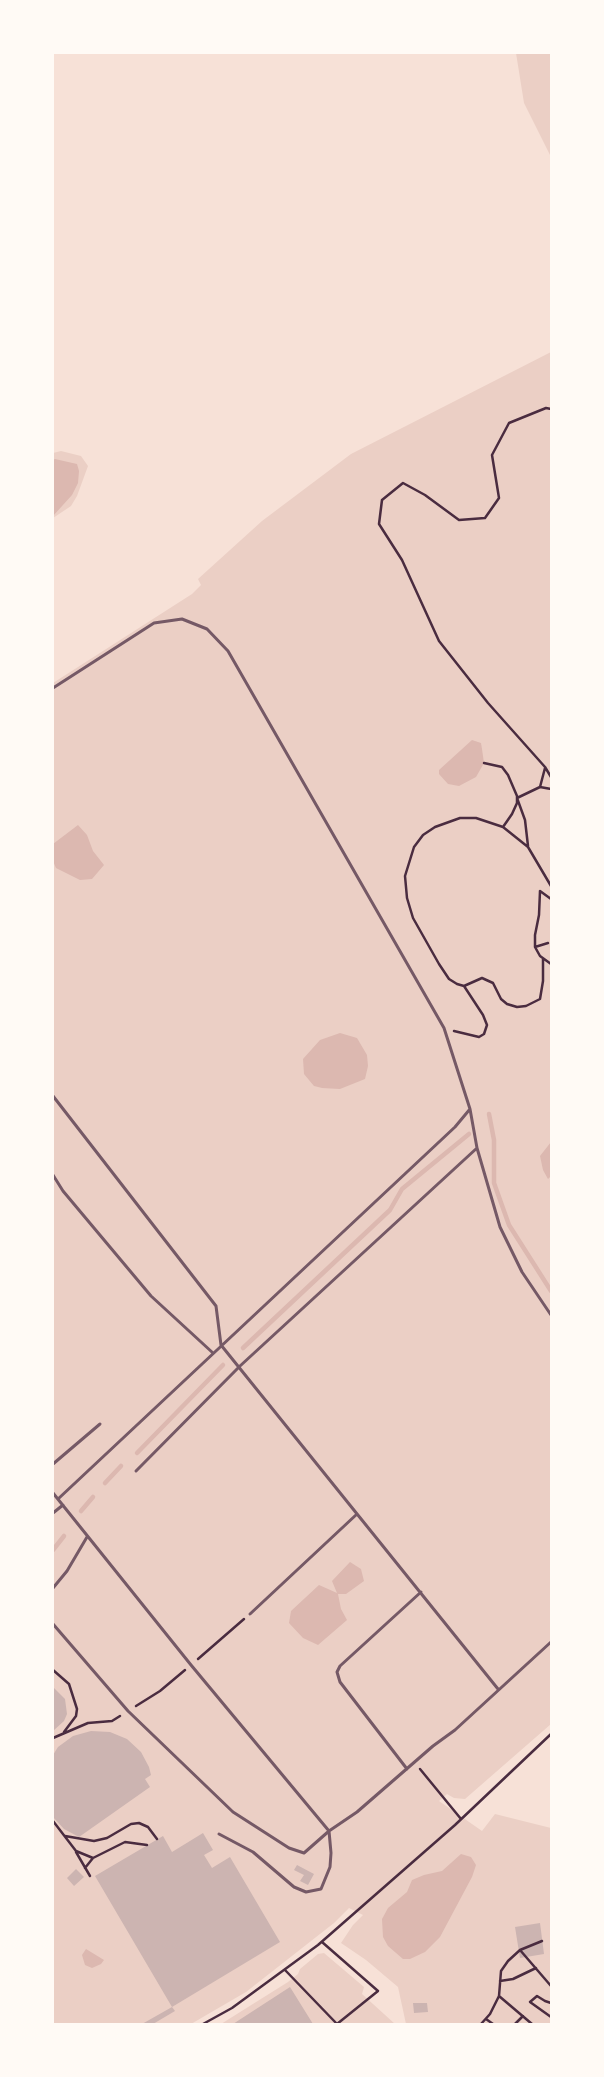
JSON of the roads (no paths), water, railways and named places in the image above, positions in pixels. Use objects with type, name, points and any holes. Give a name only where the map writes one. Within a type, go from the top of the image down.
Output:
[{"type":"lane","points":[[53,688],[154,623],[182,619],[207,628],[228,651],[444,1028],[470,1109],[477,1148],[500,1227],[522,1272],[551,1315]]},
{"type":"lane","points":[[53,1096],[216,1306],[221,1345],[240,1366],[498,1689]]},
{"type":"lane","points":[[58,1499],[455,1127],[470,1109]]},
{"type":"lane","points":[[136,1471],[240,1366],[477,1148]]},
{"type":"lane","points":[[53,1175],[63,1191],[150,1296],[213,1353]]},
{"type":"lane","points":[[53,1464],[100,1424]]},
{"type":"lane","points":[[53,1493],[87,1537],[329,1831],[332,1853],[330,1868],[321,1889],[306,1892],[294,1888],[253,1852],[219,1834]]},
{"type":"lane","points":[[53,1513],[63,1505]]},
{"type":"lane","points":[[250,1614],[357,1514]]},
{"type":"lane","points":[[53,1588],[67,1571],[87,1537]]},
{"type":"lane","points":[[407,1769],[340,1682],[337,1672],[340,1666],[421,1592]]},
{"type":"lane","points":[[53,1624],[128,1711],[232,1812],[289,1848],[304,1853],[329,1831],[357,1812],[455,1730],[551,1642]]},
{"type":"waterway","points":[[489,1114],[494,1140],[494,1183],[509,1225],[551,1291]]},
{"type":"waterway","points":[[243,1348],[390,1210],[402,1189],[469,1134]]},
{"type":"waterway","points":[[137,1453],[223,1365]]},
{"type":"waterway","points":[[105,1483],[121,1466]]},
{"type":"waterway","points":[[81,1511],[93,1497]]},
{"type":"waterway","points":[[53,1550],[64,1536]]}]
